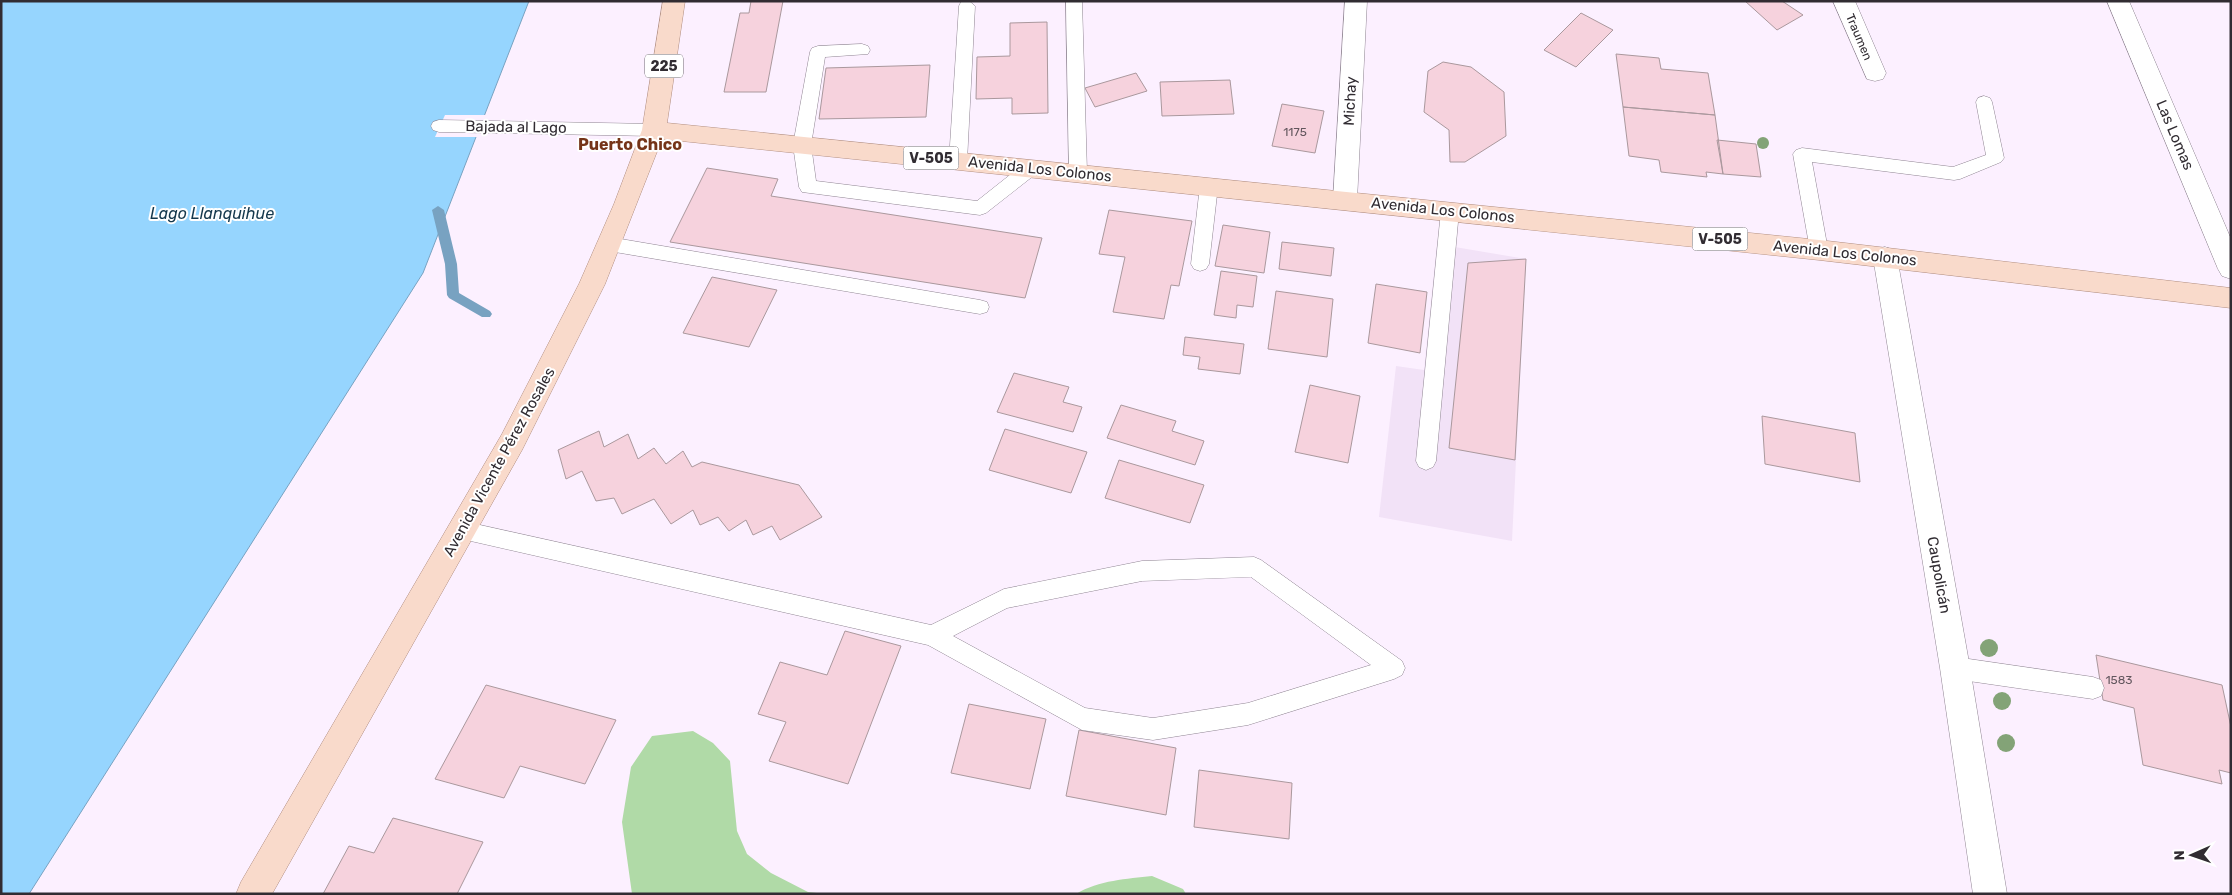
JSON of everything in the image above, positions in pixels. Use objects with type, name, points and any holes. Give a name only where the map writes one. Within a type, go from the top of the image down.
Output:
[{"type":"main road","name":"Avenida Vicente Pérez Rosales","points":[[253,894],[512,442],[592,284],[626,204],[654,130],[674,1]]},
{"type":"main road","name":"Avenida Los Colonos","points":[[654,130],[1885,257],[2231,298]]},
{"type":"street","name":"Michay","points":[[1345,200],[1356,1]]},
{"type":"street","name":"Traumen","points":[[1844,1],[1875,73]]},
{"type":"street","name":"Las Lomas","points":[[2118,1],[2231,269]]},
{"type":"street","name":"Caupolicán","points":[[1885,257],[1955,668],[1990,894]]},
{"type":"lane","points":[[1074,1],[1078,173]]},
{"type":"lane","points":[[958,161],[967,6]]},
{"type":"lane","points":[[862,50],[818,52],[802,145],[808,187],[980,208],[1031,168]]},
{"type":"lane","points":[[1819,250],[1802,154],[1954,174],[1995,158],[1984,102]]},
{"type":"lane","name":"Bajada al Lago","points":[[439,126],[654,130]]},
{"type":"lane","points":[[1200,264],[1209,186]]},
{"type":"lane","points":[[1426,461],[1450,211]]},
{"type":"lane","points":[[609,244],[980,307]]},
{"type":"lane","points":[[462,530],[932,636],[1082,719],[1154,729],[1248,714],[1394,668],[1254,567],[1142,571],[1004,599],[932,636]]},
{"type":"lane","points":[[1955,668],[2093,688]]},
{"type":"shaded area","points":[[1437,244],[1526,259],[1512,541],[1379,517],[1396,366],[1424,370]]},
{"type":"green space","points":[[693,731],[713,743],[730,761],[737,831],[747,854],[771,873],[808,892],[826,894],[632,894],[622,822],[631,767],[652,736]]},
{"type":"green space","points":[[1152,876],[1183,889],[1186,894],[1076,894],[1104,883]]},
{"type":"water","name":"Lago Llanquihue","points":[[1,1],[529,1],[423,273],[29,894],[1,894]]},
{"type":"pier","points":[[445,115],[487,115],[478,137],[435,137]]},
{"type":"building","points":[[751,1],[783,1],[766,92],[724,92],[740,13],[749,13]]},
{"type":"building","points":[[1745,1],[1782,1],[1803,15],[1777,30]]},
{"type":"building","points":[[1581,13],[1613,30],[1576,67],[1544,50]]},
{"type":"building","points":[[1047,22],[1048,113],[1012,114],[1012,98],[976,99],[977,57],[1010,56],[1010,23]]},
{"type":"building","points":[[1616,54],[1659,58],[1661,69],[1708,73],[1715,115],[1623,107]]},
{"type":"building","points":[[1443,62],[1471,67],[1504,92],[1506,136],[1465,162],[1450,162],[1449,130],[1424,112],[1428,71]]},
{"type":"building","points":[[930,65],[926,117],[819,119],[826,68]]},
{"type":"building","points":[[1136,73],[1147,91],[1095,107],[1085,88]]},
{"type":"building","points":[[1230,80],[1234,114],[1162,116],[1160,82]]},
{"type":"building","points":[[1282,104],[1324,111],[1315,153],[1272,146]]},
{"type":"building","points":[[1623,107],[1715,115],[1723,174],[1706,172],[1707,177],[1661,172],[1659,160],[1629,156]]},
{"type":"building","points":[[1717,140],[1756,144],[1761,177],[1723,174]]},
{"type":"building","points":[[707,168],[778,179],[771,196],[1042,238],[1025,298],[670,242]]},
{"type":"building","points":[[1109,210],[1192,221],[1179,286],[1171,285],[1164,319],[1113,312],[1125,257],[1099,254]]},
{"type":"building","points":[[1223,225],[1270,232],[1264,273],[1215,266]]},
{"type":"building","points":[[1282,242],[1334,248],[1331,276],[1279,269]]},
{"type":"building","points":[[1526,259],[1515,460],[1449,448],[1468,263]]},
{"type":"building","points":[[1221,271],[1257,276],[1253,307],[1237,305],[1236,318],[1214,315]]},
{"type":"building","points":[[712,277],[777,290],[749,347],[683,333]]},
{"type":"building","points":[[1376,284],[1427,292],[1420,353],[1368,343]]},
{"type":"building","points":[[1276,291],[1333,299],[1327,357],[1268,349]]},
{"type":"building","points":[[1185,337],[1244,344],[1240,374],[1198,369],[1200,357],[1183,355]]},
{"type":"building","points":[[1014,373],[1069,387],[1063,402],[1082,407],[1073,432],[997,412]]},
{"type":"building","points":[[1310,385],[1360,396],[1348,463],[1295,452]]},
{"type":"building","points":[[1121,405],[1176,421],[1172,431],[1204,441],[1195,465],[1107,438]]},
{"type":"building","points":[[1762,416],[1855,433],[1860,482],[1765,464]]},
{"type":"building","points":[[1005,429],[1087,452],[1071,493],[989,470]]},
{"type":"building","points":[[599,431],[604,447],[628,434],[638,459],[654,448],[666,464],[683,451],[692,467],[702,462],[799,485],[822,517],[780,540],[772,526],[753,535],[746,520],[729,531],[718,517],[700,525],[693,510],[671,524],[654,499],[622,514],[614,498],[596,501],[582,471],[566,479],[558,450]]},
{"type":"building","points":[[1119,460],[1204,485],[1190,523],[1105,498]]},
{"type":"building","points":[[845,631],[901,646],[848,784],[769,761],[786,722],[758,714],[780,662],[827,675]]},
{"type":"building","points":[[2096,655],[2222,685],[2231,727],[2231,773],[2219,770],[2222,784],[2143,765],[2134,708],[2103,700]]},
{"type":"building","points":[[486,685],[616,720],[585,784],[520,766],[504,798],[435,779]]},
{"type":"building","points":[[969,704],[1046,719],[1030,789],[951,773]]},
{"type":"building","points":[[1079,730],[1176,748],[1166,815],[1066,796]]},
{"type":"building","points":[[1199,770],[1292,783],[1289,839],[1194,827]]},
{"type":"building","points":[[393,818],[483,842],[457,894],[323,894],[349,846],[374,853]]},
{"type":"waterway","points":[[438,210],[451,264],[453,295],[486,314]]},
{"type":"district","name":"Puerto Chico","points":[[630,144]]}]
